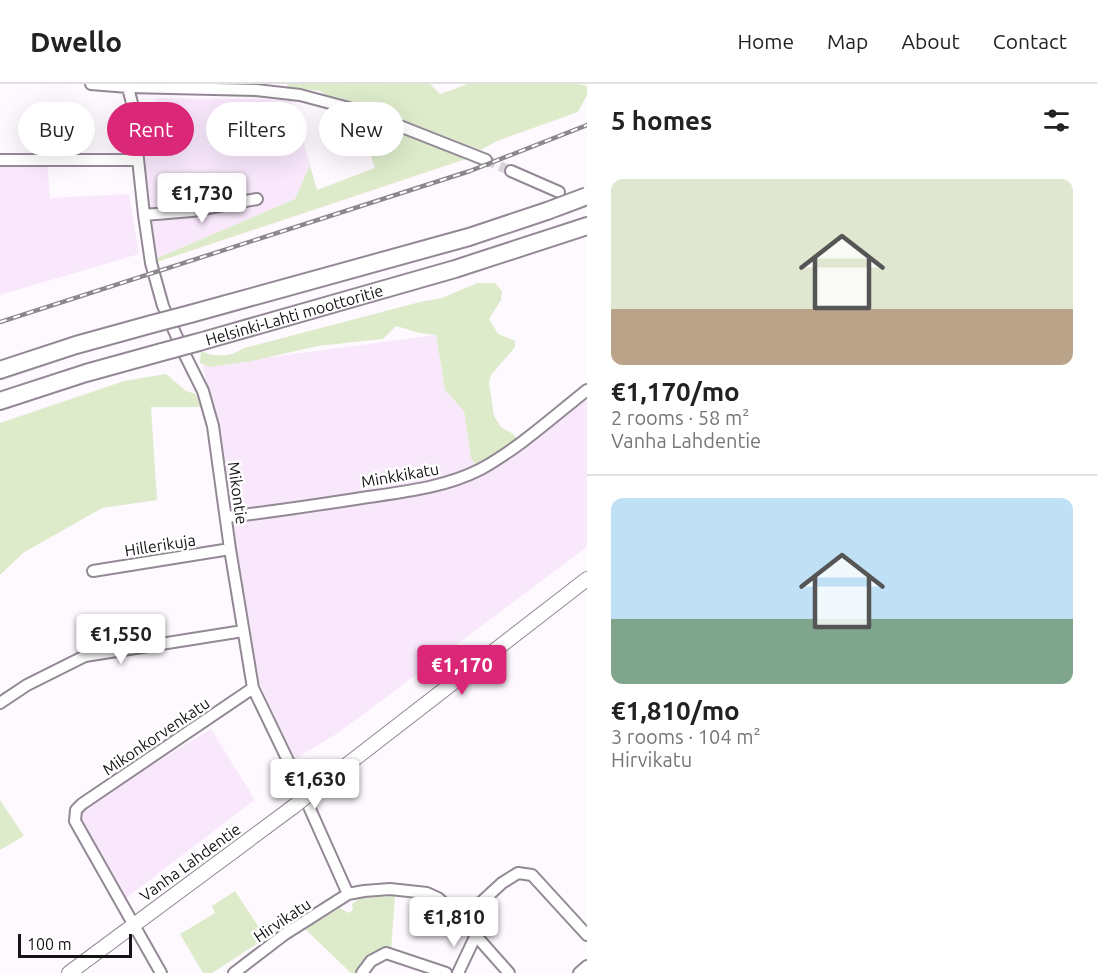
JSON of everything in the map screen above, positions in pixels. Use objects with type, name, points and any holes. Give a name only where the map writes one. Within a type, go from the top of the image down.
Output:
[{"type":"highway","name":"Helsinki-Lahti moottoritie","points":[[0,370],[76,345],[470,237],[547,211],[585,202]]},
{"type":"highway","name":"Helsinki-Lahti moottoritie","points":[[0,401],[86,373],[455,269],[585,227]]},
{"type":"main road","name":"Vanha Lahdentie","points":[[69,973],[293,807],[587,579]]},
{"type":"street","points":[[90,84],[279,88],[364,112],[486,160]]},
{"type":"street","name":"Mikontie","points":[[128,85],[151,263],[163,306],[203,391],[213,426],[253,688],[348,894]]},
{"type":"street","points":[[0,160],[138,160]]},
{"type":"street","points":[[511,171],[559,192]]},
{"type":"street","points":[[144,215],[192,212],[256,200]]},
{"type":"street","name":"Minkkikatu","points":[[226,518],[428,488],[453,480],[493,461],[587,390]]},
{"type":"street","name":"Hillerikuja","points":[[93,570],[230,549]]},
{"type":"street","points":[[0,703],[27,685],[85,656],[243,631]]},
{"type":"street","name":"Mikonkorvenkatu","points":[[134,924],[75,821],[76,810],[253,688]]},
{"type":"street","points":[[462,920],[502,883],[518,873],[532,874],[587,935]]},
{"type":"street","points":[[348,894],[390,889],[427,892],[438,897],[462,920],[509,973]]},
{"type":"street","name":"Hirvikatu","points":[[234,973],[285,934],[348,894]]},
{"type":"street","points":[[134,924],[161,973]]},
{"type":"street","points":[[458,973],[476,935]]},
{"type":"street","points":[[362,973],[371,961],[386,953],[446,973]]},
{"type":"street","points":[[579,973],[587,966]]},
{"type":"shaded area","points":[[159,98],[292,101],[206,102],[206,156],[307,154],[310,165],[295,199],[155,259],[143,156],[194,156],[194,102],[154,102]]},
{"type":"shaded area","points":[[0,167],[48,167],[50,198],[129,194],[139,254],[0,295]]},
{"type":"shaded area","points":[[436,335],[445,390],[464,411],[471,458],[481,468],[587,394],[587,547],[338,733],[295,759],[258,681],[218,432],[203,366]]},
{"type":"shaded area","points":[[211,729],[255,800],[126,898],[78,820],[80,809]]},
{"type":"green space","points":[[287,84],[430,84],[440,94],[468,84],[578,84],[587,86],[587,95],[578,112],[497,141],[481,150],[404,121],[404,102],[351,102],[320,91],[287,87]]},
{"type":"green space","points":[[404,133],[469,158],[157,262],[155,259],[295,199],[310,165],[317,190],[375,168],[371,156],[404,156]]},
{"type":"green space","points":[[477,283],[495,283],[502,291],[501,300],[489,319],[498,334],[515,341],[515,347],[491,375],[489,383],[494,416],[501,427],[513,434],[516,440],[479,465],[475,464],[471,458],[464,411],[445,390],[436,335],[396,326],[383,339],[318,346],[252,361],[210,367],[200,363],[201,351],[218,356],[228,355],[244,348],[442,298]]},
{"type":"green space","points":[[166,374],[186,391],[196,394],[200,407],[151,407],[157,500],[102,508],[23,553],[0,575],[0,423],[124,381]]},
{"type":"green space","points":[[0,800],[24,836],[0,850]]},
{"type":"green space","points":[[235,891],[266,938],[212,973],[203,973],[180,934],[215,913],[212,906]]},
{"type":"green space","points":[[395,896],[391,952],[359,973],[351,973],[305,929],[340,908],[349,913],[353,910],[352,904],[360,898]]},
{"type":"tunnel","points":[[486,160],[511,171]]},
{"type":"railway","points":[[0,322],[470,171],[587,125]]}]
